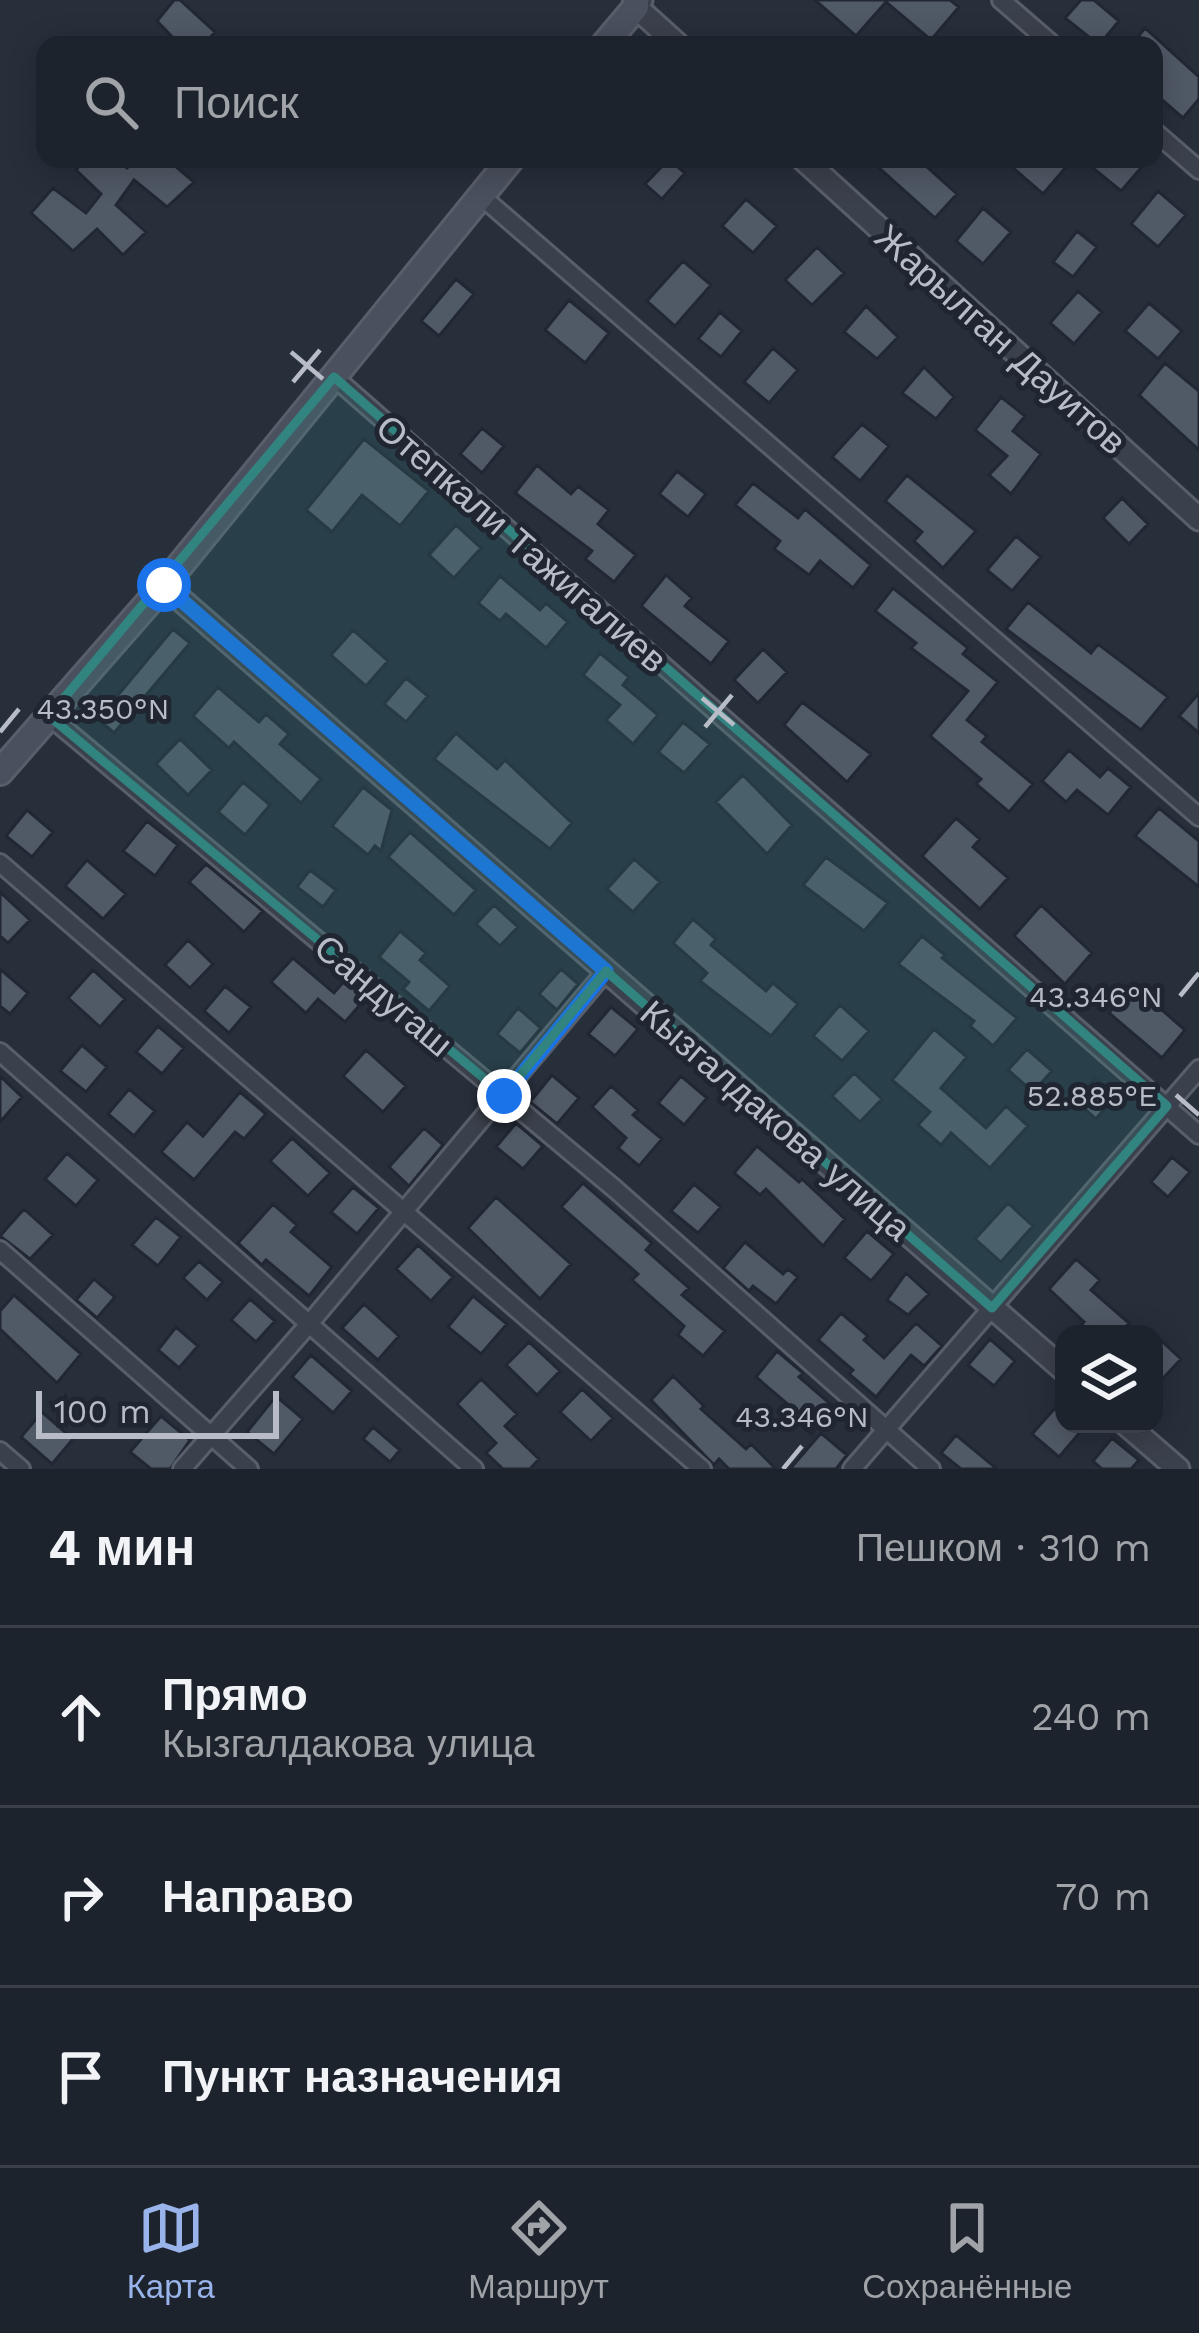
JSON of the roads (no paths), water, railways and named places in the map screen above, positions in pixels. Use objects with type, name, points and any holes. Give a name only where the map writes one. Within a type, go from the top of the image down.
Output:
[{"type":"main road","points":[[611,36],[638,2]]},
{"type":"main road","points":[[0,772],[164,585],[504,168]]},
{"type":"street","points":[[1001,0],[1043,36]]},
{"type":"street","points":[[638,2],[670,36]]},
{"type":"street","points":[[1163,139],[1199,170]]},
{"type":"street","name":"Жарылган Дауитов","points":[[813,168],[1199,519]]},
{"type":"street","points":[[481,196],[1199,817]]},
{"type":"street","name":"Отепкали Тажигалиев","points":[[334,377],[1199,1135]]},
{"type":"street","name":"Кызгалдакова улица","points":[[164,585],[1055,1362]]},
{"type":"street","name":"Сандугаш","points":[[49,716],[615,1189],[931,1469]]},
{"type":"street","points":[[0,862],[702,1469]]},
{"type":"street","points":[[182,1469],[606,971]]},
{"type":"street","points":[[0,1052],[474,1469]]},
{"type":"street","points":[[852,1469],[1199,1069]]},
{"type":"street","points":[[0,1250],[249,1469]]},
{"type":"street","points":[[1136,1433],[1178,1469]]},
{"type":"street","points":[[0,1451],[21,1469]]}]
